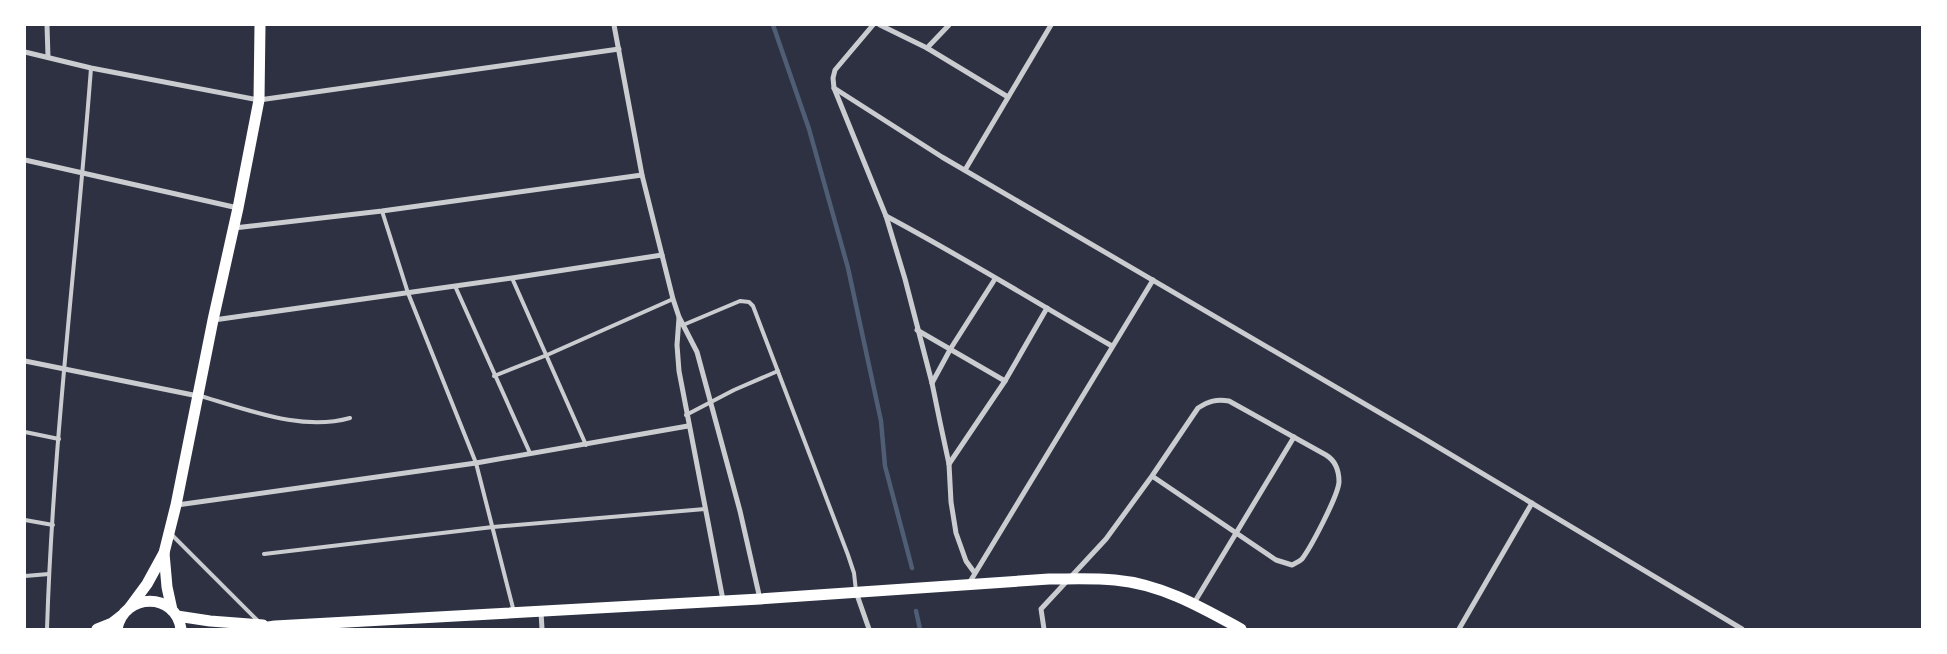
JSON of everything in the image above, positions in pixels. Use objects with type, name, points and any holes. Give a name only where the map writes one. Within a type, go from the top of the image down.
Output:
[{"type":"main road","points":[[117,629],[118,622],[146,584],[164,553],[176,505],[213,320],[238,208],[258,100],[260,25]]},
{"type":"main road","points":[[164,553],[167,587],[174,613],[181,629]]},
{"type":"main road","points":[[97,629],[112,623],[127,610],[144,601],[159,602],[174,613],[210,621],[258,627],[308,627],[541,610],[760,599],[1069,579],[1117,580],[1145,585],[1194,603],[1241,629]]},
{"type":"street","points":[[47,25],[48,57]]},
{"type":"street","points":[[614,25],[642,175],[673,299],[681,326],[697,352],[740,511],[760,599]]},
{"type":"street","points":[[873,25],[835,70],[833,78],[834,88],[886,216],[905,279],[932,383],[949,464],[951,502],[956,533],[966,560],[974,572]]},
{"type":"street","points":[[880,25],[927,48],[1008,97]]},
{"type":"street","points":[[927,48],[949,25]]},
{"type":"street","points":[[965,170],[1051,25]]},
{"type":"street","points":[[25,52],[92,68],[258,100],[619,49]]},
{"type":"street","points":[[834,88],[965,170],[1532,503],[1742,629]]},
{"type":"street","points":[[25,160],[238,208]]},
{"type":"street","points":[[233,228],[382,211],[642,175]]},
{"type":"street","points":[[886,216],[953,252],[995,279],[1112,346]]},
{"type":"street","points":[[213,320],[662,255]]},
{"type":"street","points":[[932,383],[951,348],[995,279]]},
{"type":"street","points":[[967,585],[1153,280]]},
{"type":"street","points":[[949,464],[1005,381],[1047,308]]},
{"type":"street","points":[[681,326],[677,346],[679,371],[688,426],[723,600]]},
{"type":"street","points":[[917,330],[1005,381]]},
{"type":"street","points":[[25,361],[199,396]]},
{"type":"street","points":[[1044,629],[1041,609],[1106,539],[1198,408],[1206,402],[1216,400],[1229,401],[1333,460],[1337,466],[1339,482],[1325,517],[1302,559],[1292,565],[1276,560],[1152,476]]},
{"type":"street","points":[[176,505],[476,463],[688,426]]},
{"type":"street","points":[[1194,603],[1294,437]]},
{"type":"street","points":[[1459,629],[1532,503]]},
{"type":"street","points":[[856,592],[868,629]]},
{"type":"street","points":[[541,610],[542,629]]},
{"type":"lane","points":[[47,629],[59,439],[92,68]]},
{"type":"lane","points":[[382,211],[408,293],[476,463],[514,612]]},
{"type":"lane","points":[[512,278],[586,445]]},
{"type":"lane","points":[[455,286],[530,453]]},
{"type":"lane","points":[[494,376],[547,355],[673,299]]},
{"type":"lane","points":[[681,326],[740,301],[748,302],[758,318],[848,555],[854,573],[856,592]]},
{"type":"lane","points":[[686,415],[734,390],[778,372]]},
{"type":"lane","points":[[199,396],[304,422],[324,423],[350,418]]},
{"type":"lane","points":[[25,432],[59,439]]},
{"type":"lane","points":[[264,554],[493,527],[704,509]]},
{"type":"lane","points":[[25,520],[53,525]]},
{"type":"lane","points":[[169,532],[258,627]]},
{"type":"lane","points":[[25,576],[49,574]]},
{"type":"waterway","points":[[773,25],[809,129],[848,268],[881,421],[885,466],[912,568]]},
{"type":"waterway","points":[[916,611],[920,629]]}]
